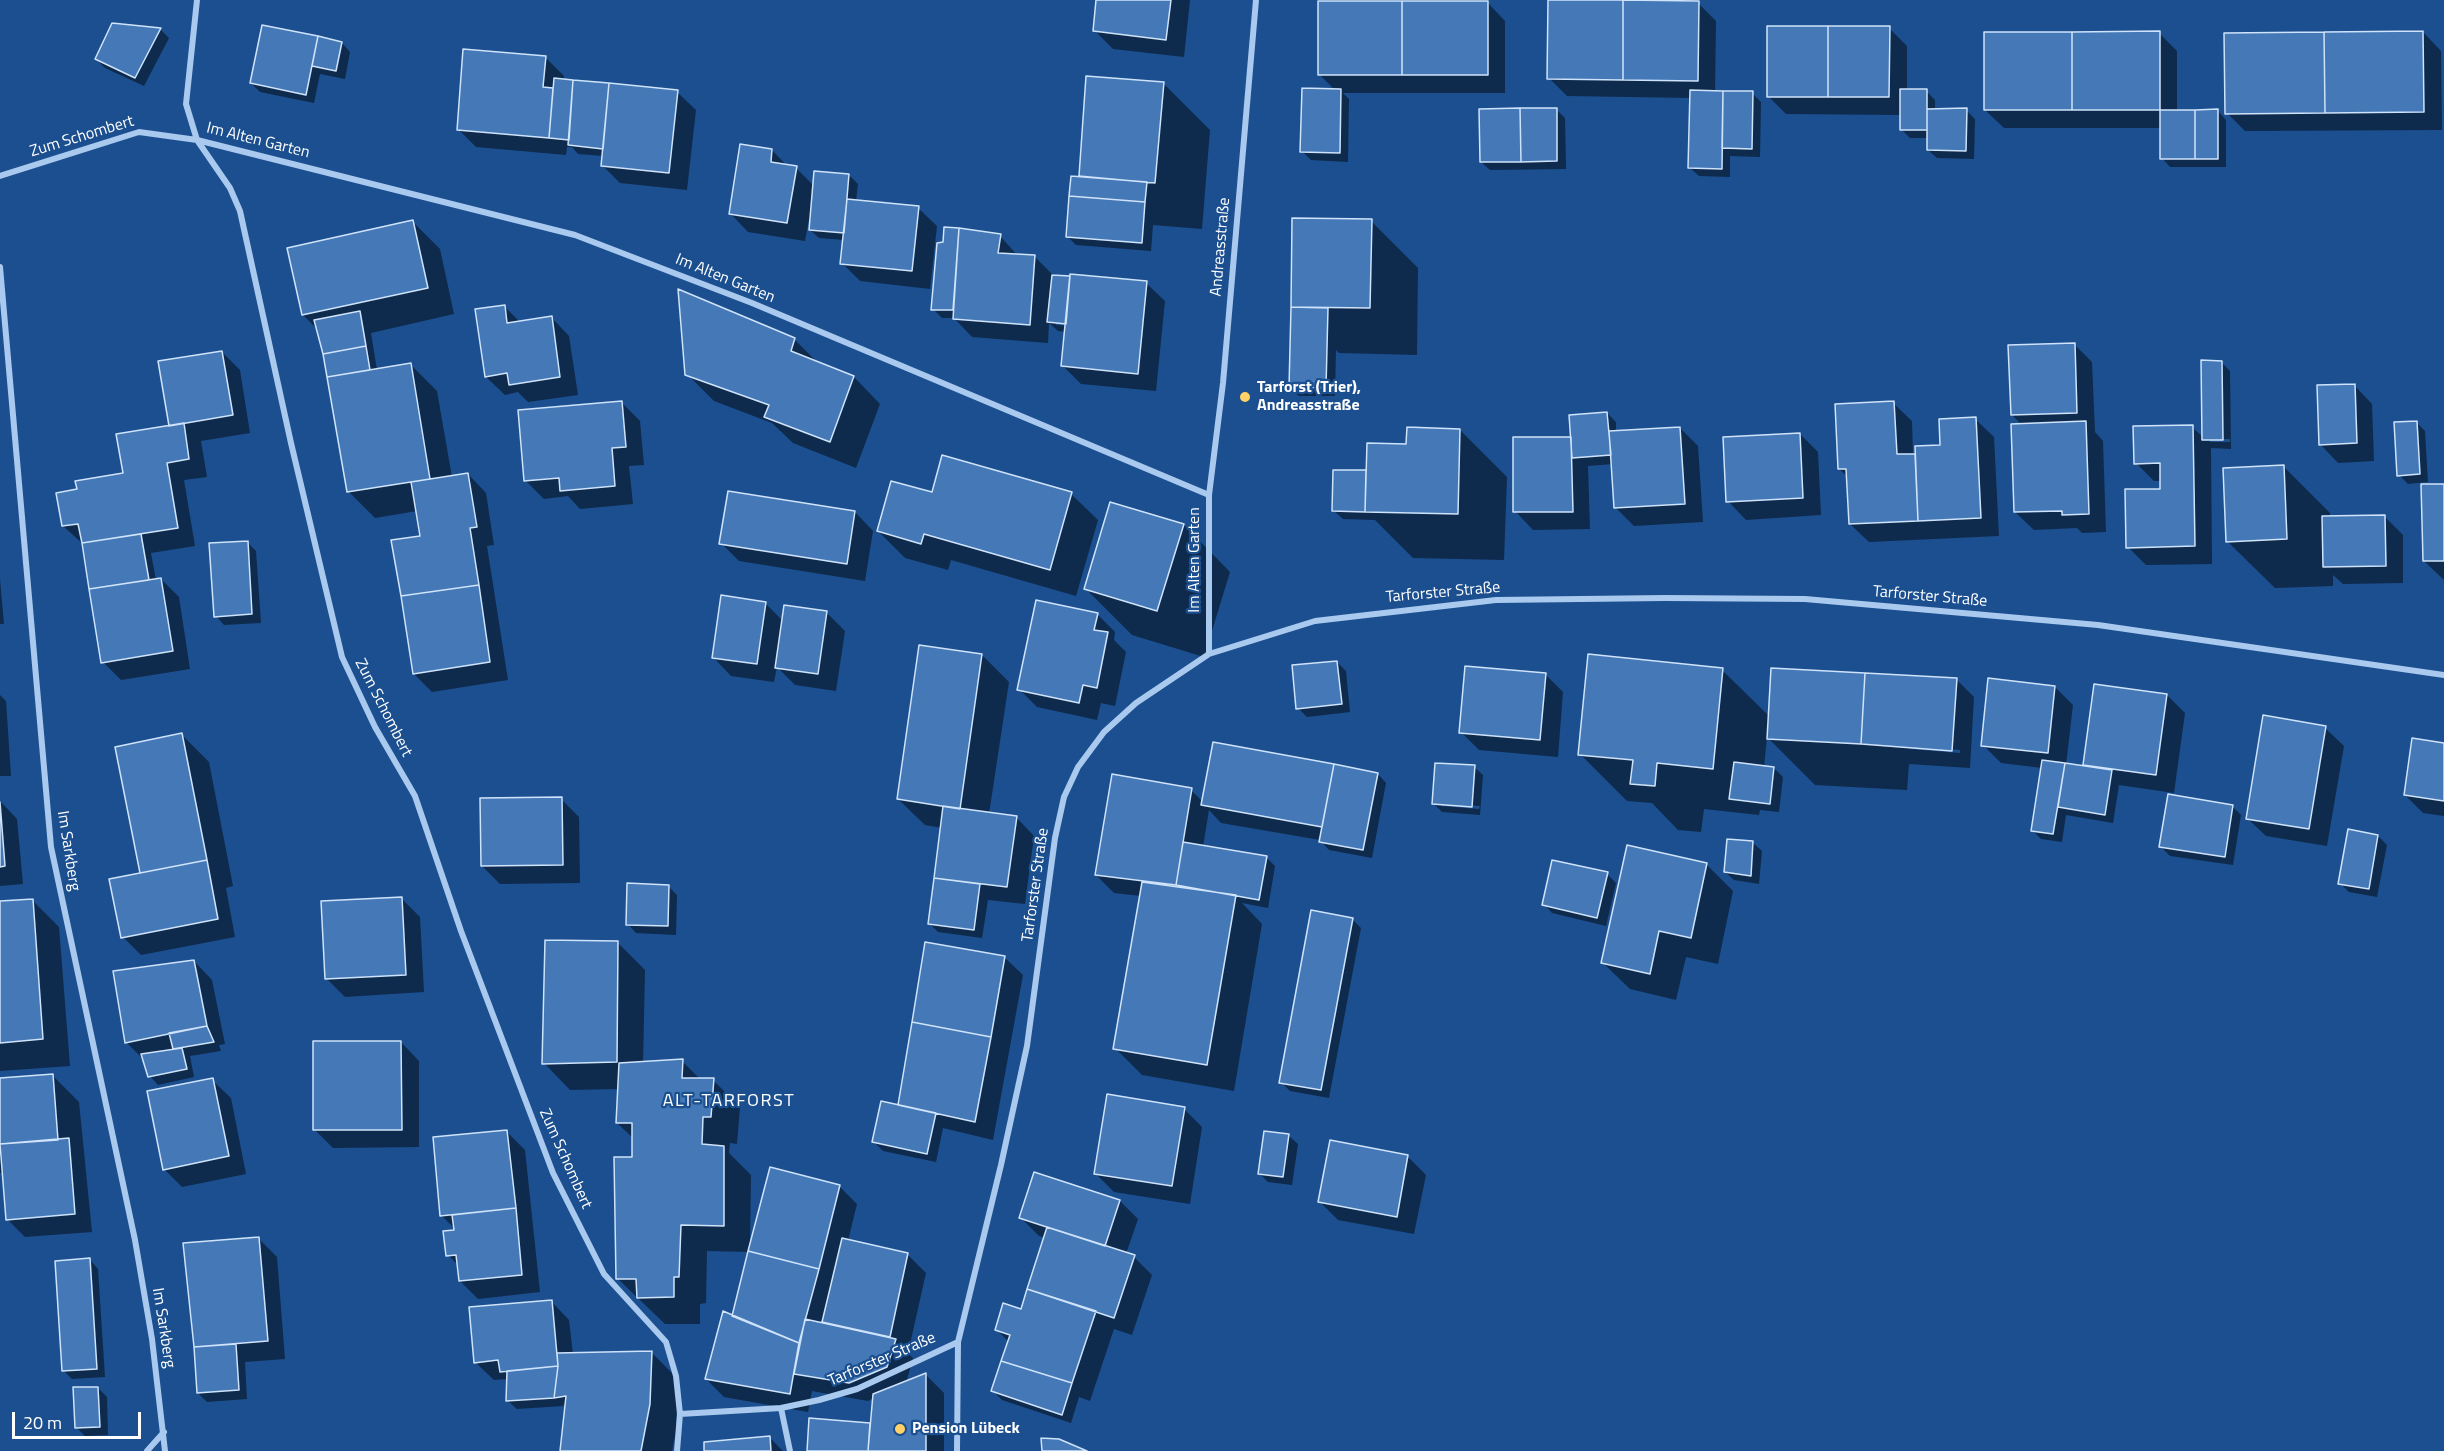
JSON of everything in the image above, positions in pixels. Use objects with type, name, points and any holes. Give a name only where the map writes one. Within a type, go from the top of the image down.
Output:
[{"type":"street","name":"Im Alten Garten","points":[[197,0],[186,104],[197,140],[575,235],[752,303],[1209,495],[1209,654]]},
{"type":"street","name":"Andreasstraße","points":[[1209,495],[1222,383],[1256,0]]},
{"type":"street","name":"Zum Schombert","points":[[0,176],[139,132],[197,140],[230,188],[240,211],[291,443],[342,657],[375,727],[415,796],[465,942],[553,1173],[604,1274],[666,1342],[676,1376],[680,1414],[677,1451]]},
{"type":"street","name":"Im Sarkberg","points":[[0,267],[51,847],[135,1240],[152,1339],[165,1451]]},
{"type":"street","name":"Tarforster Straße","points":[[957,1451],[958,1342],[1001,1166],[1027,1046],[1055,838],[1064,797],[1078,767],[1104,732],[1136,703],[1209,654],[1315,621],[1496,600],[1665,597],[1805,599],[2098,625],[2444,675]]},
{"type":"street","name":"Tarforster Straße","points":[[680,1414],[782,1408],[819,1400],[857,1389],[958,1342]]},
{"type":"street","points":[[782,1408],[790,1451]]},
{"type":"street","points":[[147,1451],[164,1432]]},
{"type":"building","points":[[1096,0],[1171,0],[1166,40],[1093,31]]},
{"type":"building","points":[[1548,0],[1623,0],[1623,80],[1547,79]]},
{"type":"building","points":[[1623,0],[1699,1],[1698,81],[1623,80]]},
{"type":"building","points":[[1318,1],[1402,1],[1402,75],[1318,75]]},
{"type":"building","points":[[1402,1],[1488,1],[1488,75],[1402,75]]},
{"type":"building","points":[[112,23],[161,28],[135,78],[95,59]]},
{"type":"building","points":[[262,25],[318,36],[306,95],[250,83]]},
{"type":"building","points":[[1767,26],[1828,26],[1828,97],[1767,97]]},
{"type":"building","points":[[1828,26],[1890,26],[1889,97],[1828,97]]},
{"type":"building","points":[[2160,31],[2160,110],[2072,110],[2072,32]]},
{"type":"building","points":[[2423,31],[2424,112],[2325,113],[2324,32]]},
{"type":"building","points":[[1984,32],[2072,32],[2072,110],[1984,110]]},
{"type":"building","points":[[2324,32],[2325,113],[2225,114],[2224,33]]},
{"type":"building","points":[[318,36],[342,42],[336,71],[312,66]]},
{"type":"building","points":[[463,49],[546,56],[543,87],[553,88],[549,138],[457,130]]},
{"type":"building","points":[[1086,76],[1164,82],[1155,183],[1079,176]]},
{"type":"building","points":[[554,78],[573,80],[569,140],[549,138]]},
{"type":"building","points":[[573,80],[609,83],[603,149],[568,145]]},
{"type":"building","points":[[609,83],[678,90],[669,173],[601,166]]},
{"type":"building","points":[[1302,88],[1341,89],[1340,153],[1300,152]]},
{"type":"building","points":[[1900,89],[1927,89],[1927,130],[1900,130]]},
{"type":"building","points":[[1690,90],[1723,91],[1722,169],[1688,168]]},
{"type":"building","points":[[1723,91],[1753,91],[1752,149],[1722,148]]},
{"type":"building","points":[[1520,108],[1521,162],[1480,162],[1479,109]]},
{"type":"building","points":[[1520,108],[1557,108],[1557,161],[1521,162]]},
{"type":"building","points":[[1967,108],[1966,151],[1927,150],[1927,109]]},
{"type":"building","points":[[2218,109],[2218,159],[2195,159],[2195,110]]},
{"type":"building","points":[[2160,110],[2195,110],[2195,159],[2160,159]]},
{"type":"building","points":[[740,144],[772,149],[771,162],[797,166],[787,223],[729,214]]},
{"type":"building","points":[[814,171],[849,174],[844,233],[809,230]]},
{"type":"building","points":[[1071,176],[1147,182],[1145,202],[1069,196]]},
{"type":"building","points":[[1069,196],[1145,202],[1142,243],[1066,237]]},
{"type":"building","points":[[847,199],[919,206],[912,271],[840,264]]},
{"type":"building","points":[[1292,218],[1372,219],[1370,308],[1291,307]]},
{"type":"building","points":[[413,220],[428,288],[302,315],[287,248]]},
{"type":"building","points":[[944,227],[959,228],[953,310],[931,310],[937,243],[943,242]]},
{"type":"building","points":[[959,228],[1001,234],[998,253],[1035,255],[1030,325],[953,319]]},
{"type":"building","points":[[1070,274],[1147,281],[1138,374],[1061,366]]},
{"type":"building","points":[[1052,275],[1070,276],[1066,324],[1047,322]]},
{"type":"building","points":[[678,289],[795,338],[791,351],[854,376],[830,442],[764,417],[769,405],[685,375]]},
{"type":"building","points":[[505,305],[507,323],[552,316],[560,377],[509,385],[507,373],[485,377],[475,309]]},
{"type":"building","points":[[1291,307],[1328,308],[1326,388],[1289,387]]},
{"type":"building","points":[[360,311],[366,346],[323,354],[314,320]]},
{"type":"building","points":[[2075,343],[2077,413],[2011,415],[2008,345]]},
{"type":"building","points":[[366,346],[370,370],[327,377],[323,354]]},
{"type":"building","points":[[222,351],[233,415],[169,426],[158,361]]},
{"type":"building","points":[[2201,360],[2222,361],[2223,440],[2202,440]]},
{"type":"building","points":[[411,363],[430,479],[347,492],[327,377]]},
{"type":"building","points":[[2355,384],[2357,443],[2319,445],[2317,385]]},
{"type":"building","points":[[622,401],[626,447],[612,448],[615,486],[560,491],[559,478],[524,481],[518,410]]},
{"type":"building","points":[[1894,401],[1897,454],[1915,454],[1918,521],[1849,524],[1846,469],[1838,469],[1835,404]]},
{"type":"building","points":[[1607,412],[1611,455],[1572,458],[1569,415]]},
{"type":"building","points":[[1976,417],[1981,518],[1918,521],[1915,446],[1940,445],[1939,419]]},
{"type":"building","points":[[2086,421],[2089,514],[2062,515],[2062,511],[2014,512],[2011,424]]},
{"type":"building","points":[[2417,421],[2420,474],[2397,476],[2394,422]]},
{"type":"building","points":[[184,423],[189,459],[167,463],[178,528],[82,543],[78,524],[62,526],[56,493],[77,489],[75,481],[123,473],[116,434]]},
{"type":"building","points":[[2193,425],[2195,546],[2126,548],[2125,489],[2160,489],[2160,463],[2134,464],[2133,426]]},
{"type":"building","points":[[1407,427],[1460,429],[1458,514],[1365,512],[1367,443],[1406,444]]},
{"type":"building","points":[[1680,427],[1685,504],[1614,508],[1609,431]]},
{"type":"building","points":[[1800,433],[1803,498],[1726,502],[1723,437]]},
{"type":"building","points":[[1513,437],[1571,437],[1573,512],[1513,512]]},
{"type":"building","points":[[942,455],[1072,492],[1050,570],[924,534],[921,544],[877,531],[891,481],[932,492]]},
{"type":"building","points":[[2284,465],[2287,539],[2226,542],[2223,468]]},
{"type":"building","points":[[1333,470],[1366,470],[1365,512],[1332,511]]},
{"type":"building","points":[[468,473],[477,527],[470,528],[479,585],[401,596],[391,540],[420,536],[411,482]]},
{"type":"building","points":[[2421,484],[2444,484],[2444,561],[2423,561]]},
{"type":"building","points":[[728,491],[855,511],[847,564],[719,544]]},
{"type":"building","points":[[1110,502],[1184,524],[1157,611],[1084,589]]},
{"type":"building","points":[[2385,515],[2386,566],[2323,567],[2322,516]]},
{"type":"building","points":[[141,534],[149,580],[89,589],[82,543]]},
{"type":"building","points":[[248,541],[252,614],[214,617],[209,543]]},
{"type":"building","points":[[161,578],[173,651],[101,663],[89,589]]},
{"type":"building","points":[[479,585],[490,662],[413,674],[401,596]]},
{"type":"building","points":[[721,595],[766,602],[757,664],[712,658]]},
{"type":"building","points":[[1036,600],[1098,613],[1094,630],[1108,632],[1097,688],[1083,685],[1079,703],[1017,690]]},
{"type":"building","points":[[784,605],[827,611],[818,674],[775,668]]},
{"type":"building","points":[[919,645],[982,654],[960,809],[897,799]]},
{"type":"building","points":[[1588,654],[1723,668],[1713,769],[1657,763],[1655,786],[1630,784],[1633,760],[1578,755]]},
{"type":"building","points":[[1337,661],[1342,704],[1296,709],[1292,665]]},
{"type":"building","points":[[1465,666],[1546,673],[1540,740],[1459,733]]},
{"type":"building","points":[[1771,668],[1865,673],[1861,744],[1767,739]]},
{"type":"building","points":[[1865,673],[1957,678],[1952,751],[1861,744]]},
{"type":"building","points":[[1988,678],[2055,686],[2048,753],[1981,746]]},
{"type":"building","points":[[2094,684],[2167,694],[2156,775],[2083,765]]},
{"type":"building","points":[[2263,715],[2326,726],[2309,829],[2246,819]]},
{"type":"building","points":[[182,733],[207,860],[140,873],[115,747]]},
{"type":"building","points":[[2412,738],[2444,743],[2444,801],[2404,795]]},
{"type":"building","points":[[1213,742],[1334,764],[1322,827],[1201,805]]},
{"type":"building","points":[[2042,760],[2065,763],[2053,834],[2031,831]]},
{"type":"building","points":[[1734,762],[1774,767],[1770,804],[1729,799]]},
{"type":"building","points":[[1435,763],[1475,765],[1472,807],[1432,804]]},
{"type":"building","points":[[2065,763],[2112,770],[2105,815],[2058,807]]},
{"type":"building","points":[[1334,764],[1378,773],[1363,850],[1319,842]]},
{"type":"building","points":[[1112,774],[1192,788],[1176,885],[1095,875]]},
{"type":"building","points":[[2168,794],[2233,805],[2225,857],[2159,847]]},
{"type":"building","points":[[562,797],[563,865],[481,866],[480,798]]},
{"type":"building","points":[[0,802],[5,866],[0,867]]},
{"type":"building","points":[[943,806],[1017,816],[1007,887],[934,878]]},
{"type":"building","points":[[2348,829],[2378,835],[2369,889],[2338,884]]},
{"type":"building","points":[[1727,839],[1753,841],[1751,876],[1724,872]]},
{"type":"building","points":[[1183,842],[1267,856],[1259,900],[1176,885]]},
{"type":"building","points":[[1627,845],[1707,863],[1691,938],[1659,931],[1650,974],[1601,963]]},
{"type":"building","points":[[207,860],[218,919],[121,938],[109,879]]},
{"type":"building","points":[[1552,860],[1608,872],[1597,918],[1542,905]]},
{"type":"building","points":[[934,878],[980,884],[974,930],[928,924]]},
{"type":"building","points":[[1142,882],[1236,895],[1207,1065],[1113,1049]]},
{"type":"building","points":[[627,883],[669,885],[668,926],[626,925]]},
{"type":"building","points":[[402,897],[406,975],[325,979],[321,901]]},
{"type":"building","points":[[33,899],[43,1039],[0,1043],[0,901]]},
{"type":"building","points":[[1311,910],[1353,918],[1321,1090],[1279,1083]]},
{"type":"building","points":[[545,940],[618,941],[617,1062],[542,1064]]},
{"type":"building","points":[[925,942],[1005,956],[991,1037],[912,1022]]},
{"type":"building","points":[[194,960],[207,1026],[125,1043],[113,971]]},
{"type":"building","points":[[912,1022],[991,1037],[975,1122],[898,1105]]},
{"type":"building","points":[[207,1026],[214,1042],[173,1049],[169,1033]]},
{"type":"building","points":[[313,1041],[401,1041],[402,1130],[313,1130]]},
{"type":"building","points":[[182,1048],[187,1069],[148,1077],[141,1054]]},
{"type":"building","points":[[683,1059],[682,1078],[714,1078],[711,1117],[703,1117],[702,1144],[724,1146],[724,1226],[681,1225],[679,1277],[674,1277],[674,1297],[637,1298],[636,1279],[616,1279],[614,1157],[632,1157],[632,1123],[616,1123],[619,1063]]},
{"type":"building","points":[[53,1074],[58,1140],[0,1144],[0,1078]]},
{"type":"building","points":[[213,1078],[229,1156],[163,1170],[147,1091]]},
{"type":"building","points":[[1107,1094],[1185,1107],[1172,1186],[1094,1174]]},
{"type":"building","points":[[881,1101],[936,1113],[927,1154],[872,1142]]},
{"type":"building","points":[[507,1130],[516,1208],[440,1216],[433,1137]]},
{"type":"building","points":[[1264,1131],[1289,1134],[1283,1177],[1258,1174]]},
{"type":"building","points":[[69,1138],[75,1214],[6,1220],[0,1144]]},
{"type":"building","points":[[1330,1140],[1408,1155],[1397,1217],[1318,1202]]},
{"type":"building","points":[[770,1167],[840,1185],[819,1269],[748,1251]]},
{"type":"building","points":[[1034,1172],[1120,1200],[1105,1246],[1019,1218]]},
{"type":"building","points":[[516,1208],[522,1275],[459,1281],[456,1255],[446,1256],[443,1231],[454,1230],[452,1215]]},
{"type":"building","points":[[1047,1227],[1135,1255],[1114,1318],[1027,1289]]},
{"type":"building","points":[[259,1237],[268,1341],[194,1347],[183,1243]]},
{"type":"building","points":[[842,1238],[908,1253],[890,1337],[822,1322]]},
{"type":"building","points":[[748,1251],[819,1269],[799,1343],[732,1316]]},
{"type":"building","points":[[90,1258],[97,1369],[62,1371],[55,1261]]},
{"type":"building","points":[[1027,1289],[1096,1311],[1072,1383],[1001,1361],[1010,1335],[995,1330],[1003,1303],[1021,1309]]},
{"type":"building","points":[[552,1300],[558,1366],[500,1372],[498,1360],[474,1363],[469,1307]]},
{"type":"building","points":[[723,1311],[799,1343],[790,1394],[705,1379]]},
{"type":"building","points":[[805,1319],[896,1339],[887,1367],[849,1383],[794,1374]]},
{"type":"building","points":[[236,1344],[239,1390],[197,1393],[194,1347]]},
{"type":"building","points":[[652,1351],[650,1404],[641,1451],[560,1451],[566,1396],[554,1398],[558,1366],[557,1353]]},
{"type":"building","points":[[1001,1361],[1072,1383],[1062,1415],[991,1391]]},
{"type":"building","points":[[558,1366],[554,1398],[506,1401],[507,1371]]},
{"type":"building","points":[[926,1373],[926,1451],[868,1451],[873,1394]]},
{"type":"building","points":[[73,1387],[98,1387],[100,1427],[75,1428]]},
{"type":"building","points":[[809,1418],[870,1423],[868,1451],[807,1451]]},
{"type":"building","points":[[770,1436],[771,1451],[704,1451],[704,1442]]},
{"type":"building","points":[[1041,1438],[1059,1439],[1087,1451],[1042,1451]]},
{"type":"place","name":"Tarforst (Trier), Andreasstraße","points":[[1245,397]]},
{"type":"place","name":"Pension Lübeck","points":[[900,1429]]},
{"type":"district","name":"ALT-TARFORST","points":[[729,1102]]}]
